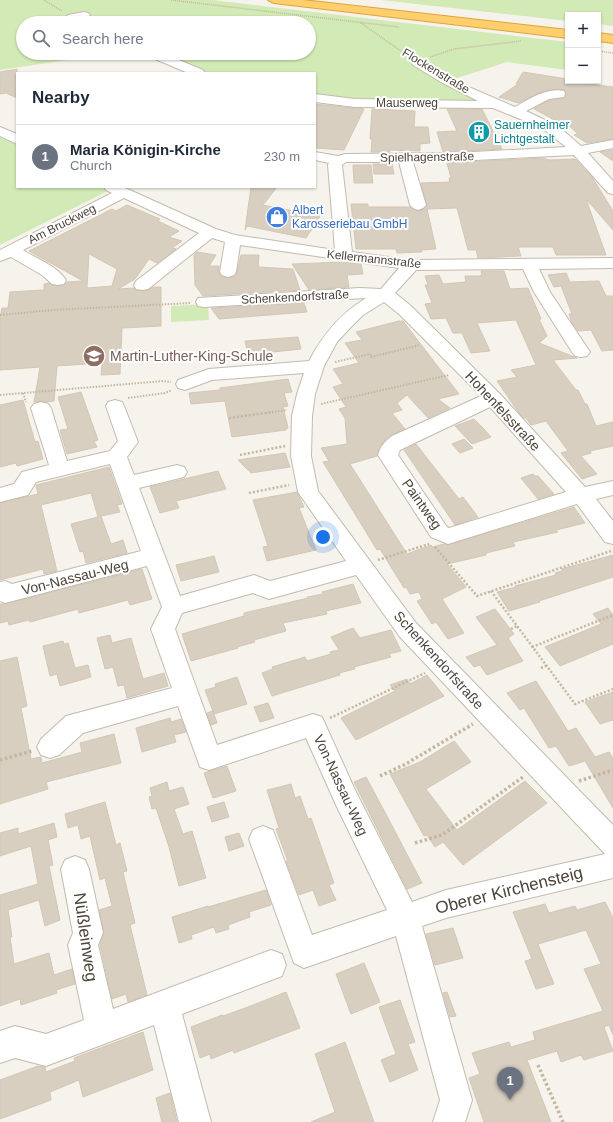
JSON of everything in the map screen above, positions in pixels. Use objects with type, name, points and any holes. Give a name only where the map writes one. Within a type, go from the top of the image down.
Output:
[{"type":"highway","points":[[274,0],[565,34]]},
{"type":"highway","points":[[335,0],[565,26]]},
{"type":"highway","points":[[601,30],[613,32]]},
{"type":"highway","points":[[601,37],[613,39]]},
{"type":"street","points":[[168,60],[197,72]]},
{"type":"street","name":"Flockenstraße","points":[[417,62],[440,77],[498,105],[516,111],[553,130],[578,151],[613,190]]},
{"type":"street","points":[[516,111],[546,96],[559,94]]},
{"type":"street","name":"Mauserweg","points":[[316,98],[355,103],[498,105]]},
{"type":"street","points":[[0,131],[16,139]]},
{"type":"street","name":"Spielhagenstraße","points":[[316,156],[338,160],[345,158],[455,157],[578,151],[613,144]]},
{"type":"street","points":[[405,157],[418,205]]},
{"type":"street","points":[[338,160],[335,165],[344,256]]},
{"type":"street","name":"Kellermannstraße","points":[[126,191],[210,232],[233,239],[344,256],[411,265],[613,263]]},
{"type":"street","name":"Am Bruckweg","points":[[6,253],[126,191]]},
{"type":"street","points":[[142,285],[210,232]]},
{"type":"street","points":[[228,272],[233,239]]},
{"type":"street","points":[[6,253],[48,272],[58,280]]},
{"type":"street","points":[[530,264],[542,292],[581,352]]},
{"type":"street","name":"Schenkendorfstraße","points":[[411,265],[385,294],[349,309],[329,340],[315,366],[306,394],[301,443],[301,456],[308,492],[408,630],[613,844]]},
{"type":"street","name":"Schenkendorfstraße","points":[[204,302],[360,293],[385,294]]},
{"type":"street","name":"Hohenfelsstraße","points":[[385,294],[405,310],[493,398],[581,495],[613,536]]},
{"type":"street","points":[[185,384],[209,375],[315,366]]},
{"type":"street","points":[[0,495],[20,490],[29,477],[117,456],[128,442],[115,397]]},
{"type":"street","name":"Paintweg","points":[[493,398],[391,446],[388,455],[439,532],[448,536],[581,495]]},
{"type":"street","points":[[41,408],[60,470]]},
{"type":"street","points":[[117,456],[173,607],[254,584],[269,590],[361,566]]},
{"type":"street","points":[[128,484],[177,472]]},
{"type":"street","points":[[581,495],[613,488]]},
{"type":"street","name":"Von-Nassau-Weg","points":[[0,591],[4,590],[5,594],[155,556]]},
{"type":"street","name":"Von-Nassau-Weg","points":[[173,607],[163,629],[209,759],[313,725],[345,797],[405,917]]},
{"type":"street","points":[[50,746],[75,724],[186,694]]},
{"type":"street","points":[[0,1047],[15,1042],[46,1050],[288,959],[263,839]]},
{"type":"street","name":"Oberer Kirchensteig","points":[[288,959],[405,917],[446,904],[490,892],[613,865]]},
{"type":"street","name":"Nüßleinweg","points":[[75,869],[88,933],[83,945],[102,1029]]},
{"type":"street","points":[[405,917],[456,1100],[449,1122]]},
{"type":"street","points":[[164,1006],[195,1122]]},
{"type":"path","points":[[44,0],[70,16]]},
{"type":"path","points":[[171,0],[299,16]]},
{"type":"path","points":[[316,18],[399,27]]},
{"type":"path","name":"Flockenstraße","points":[[360,23],[417,62]]},
{"type":"path","points":[[417,62],[454,49],[524,41],[508,39]]},
{"type":"path","points":[[601,51],[613,53]]},
{"type":"path","points":[[0,315],[53,310],[204,302]]},
{"type":"path","points":[[315,366],[370,354],[371,357],[436,341]]},
{"type":"path","points":[[229,418],[304,408],[386,388],[388,390],[465,370]]},
{"type":"path","points":[[115,397],[163,381],[185,384]]},
{"type":"path","points":[[0,395],[115,397],[166,394],[185,384]]},
{"type":"path","points":[[240,455],[301,443]]},
{"type":"path","points":[[249,493],[306,481]]},
{"type":"path","points":[[361,566],[431,543],[477,596],[613,551]]},
{"type":"path","points":[[491,591],[575,704],[613,689]]},
{"type":"path","points":[[532,647],[613,615]]},
{"type":"path","points":[[511,629],[517,626]]},
{"type":"path","points":[[313,725],[441,665]]},
{"type":"path","points":[[541,668],[546,666]]},
{"type":"path","points":[[380,776],[404,765],[488,714]]},
{"type":"path","points":[[0,760],[50,746]]},
{"type":"path","points":[[415,843],[442,835],[538,766]]},
{"type":"path","points":[[559,788],[613,770]]},
{"type":"path","points":[[538,1066],[563,1122]]},
{"type":"green space","points":[[0,0],[212,0],[565,42],[565,70],[507,62],[448,81],[489,103],[353,100],[316,96],[316,72],[193,72],[161,60],[316,60],[316,16],[16,16],[16,60],[68,60],[0,70]]},
{"type":"green space","points":[[381,0],[613,0],[613,26],[601,24],[601,12],[565,12],[565,21]]},
{"type":"green space","points":[[0,137],[16,145],[16,188],[105,188],[110,190],[0,245]]},
{"type":"green space","points":[[208,304],[209,320],[171,322],[171,306]]},
{"type":"building","points":[[17,69],[16,98],[6,93],[0,94],[0,72]]},
{"type":"building","points":[[523,72],[565,79],[565,84],[589,84],[613,87],[613,139],[587,143],[574,135],[578,134],[565,122],[562,124],[534,109],[549,100],[564,98],[566,94],[564,90],[557,89],[544,91],[518,103],[499,97],[518,84],[516,84]]},
{"type":"building","points":[[316,104],[364,109],[344,150],[316,148]]},
{"type":"building","points":[[372,109],[415,111],[414,127],[428,127],[430,143],[420,144],[420,151],[389,150],[390,152],[371,152],[372,139],[370,139]]},
{"type":"building","name":"Sauernheimer Lichtgestalt","points":[[447,109],[482,109],[502,149],[443,152],[437,132],[457,131]]},
{"type":"building","points":[[613,150],[613,161],[600,152]]},
{"type":"building","points":[[543,158],[549,160],[575,159],[592,177],[613,211],[613,230],[586,199],[606,255],[556,255],[553,247],[518,247],[521,256],[478,258],[476,250],[468,250],[457,208],[427,209],[436,249],[421,250],[422,252],[397,253],[396,249],[356,249],[351,204],[368,204],[368,207],[410,207],[419,211],[424,209],[427,205],[421,183],[450,182],[449,178],[451,178],[447,163]]},
{"type":"building","points":[[373,164],[392,164],[394,174],[374,174]]},
{"type":"building","points":[[353,165],[371,165],[373,183],[354,183]]},
{"type":"building","points":[[251,188],[276,188],[263,205],[320,216],[306,238],[247,226],[245,230]]},
{"type":"building","points":[[127,205],[160,219],[158,221],[179,231],[169,237],[182,241],[172,248],[176,249],[157,263],[149,259],[135,279],[118,289],[134,288],[142,291],[153,287],[161,287],[161,326],[122,328],[120,374],[101,375],[102,363],[57,366],[54,401],[34,402],[40,367],[0,370],[0,318],[2,308],[8,308],[10,292],[44,290],[44,284],[49,283],[58,286],[64,285],[67,282],[83,281],[29,251],[112,209],[116,211]],"holes":[[[89,254],[117,269],[112,286],[87,288]]]},
{"type":"building","points":[[197,252],[216,255],[209,266],[219,266],[219,273],[228,278],[237,273],[241,255],[259,255],[258,267],[293,269],[300,290],[203,296],[195,285],[194,255]]},
{"type":"building","points":[[345,262],[361,264],[363,274],[347,275],[349,287],[309,290],[292,264]]},
{"type":"building","points":[[481,271],[504,271],[510,289],[528,288],[547,336],[539,343],[577,358],[553,360],[576,390],[578,390],[585,404],[587,404],[596,426],[613,422],[613,446],[590,451],[591,453],[581,456],[597,474],[582,479],[561,453],[568,451],[546,421],[531,425],[526,418],[519,413],[497,381],[517,377],[511,370],[536,365],[516,320],[477,323],[490,351],[471,353],[462,333],[453,333],[446,318],[431,319],[425,304],[432,303],[425,285],[428,285],[425,276],[439,275],[443,284],[466,282],[465,276],[479,276],[482,275]]},
{"type":"building","points":[[566,273],[570,282],[599,281],[606,296],[613,296],[613,350],[602,351],[591,330],[578,331],[572,323],[569,314],[572,314],[561,286],[554,287],[548,275]]},
{"type":"building","points":[[304,303],[307,312],[219,319],[211,308]]},
{"type":"building","points":[[403,321],[459,394],[438,399],[450,408],[428,418],[407,395],[397,403],[402,410],[392,413],[405,429],[391,435],[386,439],[379,448],[377,456],[350,464],[407,554],[431,545],[432,547],[444,544],[448,545],[574,507],[585,523],[556,530],[558,532],[513,542],[515,546],[486,553],[486,555],[447,564],[466,587],[442,599],[464,633],[448,639],[436,622],[432,624],[417,601],[422,599],[419,592],[410,594],[406,587],[404,588],[380,549],[377,550],[323,462],[329,461],[321,448],[347,444],[345,418],[339,409],[346,407],[333,387],[343,384],[333,369],[359,363],[345,343],[362,340],[356,332]]},
{"type":"building","points":[[298,337],[301,349],[273,352],[274,354],[249,359],[245,341]]},
{"type":"building","points":[[288,379],[292,392],[284,393],[288,406],[283,407],[288,428],[286,430],[232,437],[225,401],[191,404],[189,393],[220,390],[220,388]]},
{"type":"building","points":[[81,392],[98,440],[94,441],[97,447],[67,454],[60,430],[68,429],[58,397]]},
{"type":"building","points":[[23,400],[35,442],[38,441],[43,459],[17,466],[16,463],[0,467],[0,405]]},
{"type":"building","points":[[474,419],[491,437],[472,444],[455,426]]},
{"type":"building","points":[[464,439],[473,448],[460,453],[452,444]]},
{"type":"building","points":[[416,444],[459,499],[463,497],[478,517],[455,525],[404,450]]},
{"type":"building","points":[[285,453],[290,467],[251,473],[238,460]]},
{"type":"building","points":[[109,467],[122,504],[117,505],[120,512],[101,516],[111,544],[123,540],[127,553],[86,563],[83,551],[80,552],[71,524],[98,517],[91,493],[41,505],[57,571],[44,574],[43,569],[0,580],[0,503],[38,494],[36,485]]},
{"type":"building","points":[[218,471],[226,489],[176,501],[179,508],[160,513],[150,487]]},
{"type":"building","points":[[533,474],[538,476],[554,494],[538,499],[521,478]]},
{"type":"building","points":[[297,492],[304,507],[299,508],[316,550],[267,561],[263,547],[268,546],[253,500]]},
{"type":"building","points":[[613,555],[613,577],[539,601],[540,602],[509,611],[497,592],[556,575],[555,573],[562,571],[562,569]]},
{"type":"building","points":[[214,556],[219,572],[181,581],[176,565]]},
{"type":"building","points":[[142,569],[152,599],[130,605],[128,600],[79,613],[78,609],[30,622],[29,620],[9,625],[8,621],[0,623],[0,604]]},
{"type":"building","points":[[353,584],[361,603],[326,611],[327,614],[283,623],[286,631],[254,640],[255,642],[237,647],[238,648],[191,661],[182,634],[244,616],[244,613],[308,598],[307,597],[323,594],[322,592]]},
{"type":"building","points":[[608,608],[613,615],[613,644],[560,666],[545,647],[601,624],[593,614]]},
{"type":"building","points":[[495,609],[514,634],[508,638],[523,661],[487,675],[480,665],[474,667],[466,657],[497,645],[476,617]]},
{"type":"building","points":[[353,628],[360,638],[391,630],[401,651],[389,654],[391,657],[354,667],[355,669],[339,673],[340,675],[272,696],[262,673],[273,669],[272,667],[305,657],[307,661],[331,654],[330,652],[339,650],[331,637]]},
{"type":"building","points":[[110,635],[112,643],[131,638],[143,679],[164,673],[168,686],[127,698],[124,685],[118,686],[113,667],[105,669],[97,638]]},
{"type":"building","points":[[63,641],[64,644],[68,643],[75,668],[88,665],[91,677],[60,686],[57,674],[50,676],[43,646]]},
{"type":"building","points":[[17,657],[27,706],[21,708],[31,759],[41,757],[42,763],[82,752],[80,743],[114,734],[121,763],[46,782],[48,789],[0,804],[0,661]]},
{"type":"building","points":[[427,675],[444,696],[356,740],[341,718],[395,691],[390,685],[407,679],[410,684]]},
{"type":"building","points":[[237,677],[247,704],[214,714],[205,690],[216,687],[215,684]]},
{"type":"building","points":[[536,681],[568,731],[576,728],[595,757],[609,752],[613,758],[613,808],[585,761],[569,766],[556,746],[549,748],[524,708],[520,710],[507,693]]},
{"type":"building","points":[[613,692],[613,720],[600,724],[585,702]]},
{"type":"building","points":[[268,703],[274,718],[260,722],[254,707]]},
{"type":"building","points":[[213,711],[217,723],[211,725],[207,713]]},
{"type":"building","points":[[170,718],[171,722],[181,719],[186,732],[174,735],[176,742],[142,752],[136,728]]},
{"type":"building","points":[[454,741],[471,762],[426,789],[457,830],[525,781],[547,803],[463,865],[443,842],[435,847],[427,835],[424,836],[390,774],[420,762]]},
{"type":"building","points":[[227,766],[236,791],[213,798],[204,773]]},
{"type":"building","points":[[366,777],[422,883],[407,889],[354,782]]},
{"type":"building","points":[[167,782],[169,791],[183,787],[189,804],[174,809],[183,834],[192,831],[206,878],[179,886],[169,847],[156,808],[152,809],[149,797],[152,796],[150,788]]},
{"type":"building","points":[[291,784],[295,798],[300,796],[308,819],[311,818],[334,883],[329,885],[336,900],[319,906],[313,890],[299,895],[276,829],[279,828],[267,790]]},
{"type":"building","points":[[105,802],[116,845],[120,843],[127,871],[123,872],[135,923],[130,925],[147,995],[128,1002],[126,994],[112,999],[100,945],[104,933],[99,910],[112,906],[105,878],[100,880],[90,836],[81,839],[78,825],[68,828],[65,814]]},
{"type":"building","points":[[224,802],[229,817],[212,822],[207,807]]},
{"type":"building","points":[[54,823],[57,837],[48,840],[53,865],[49,866],[60,920],[45,926],[39,900],[8,910],[12,937],[10,937],[14,964],[49,953],[54,975],[72,969],[75,984],[56,990],[57,993],[21,1005],[20,999],[0,1006],[0,895],[38,884],[31,846],[0,856],[0,833],[18,828],[18,834]]},
{"type":"building","points":[[239,833],[244,846],[229,851],[225,837]]},
{"type":"building","points":[[266,890],[271,905],[249,912],[250,917],[228,925],[229,929],[216,933],[214,927],[191,935],[192,939],[179,943],[172,917]]},
{"type":"building","points":[[605,902],[613,918],[613,1035],[609,1025],[604,1027],[613,1051],[584,1060],[581,1055],[561,1062],[557,1051],[527,1060],[551,1122],[484,1122],[469,1078],[480,1074],[472,1053],[509,1042],[511,1047],[535,1040],[533,1032],[603,1011],[584,969],[601,964],[586,930],[538,944],[554,984],[536,989],[525,961],[532,959],[513,912],[545,904],[549,913],[575,906],[577,910]]},
{"type":"building","points":[[453,928],[463,958],[435,965],[426,934]]},
{"type":"building","points":[[364,963],[380,1002],[351,1014],[336,974]]},
{"type":"building","points":[[286,992],[300,1028],[234,1053],[233,1050],[211,1059],[210,1054],[200,1058],[191,1027]]},
{"type":"building","points":[[447,992],[456,1016],[450,1017],[443,993]]},
{"type":"building","points":[[400,1000],[415,1042],[408,1044],[418,1070],[390,1082],[381,1060],[396,1054],[379,1007]]},
{"type":"building","points":[[143,1032],[153,1070],[83,1097],[79,1080],[50,1092],[51,1100],[0,1119],[0,1080],[38,1066],[45,1067],[46,1072],[75,1061],[74,1058]]},
{"type":"building","points":[[345,1042],[374,1122],[311,1122],[335,1112],[315,1054]]},
{"type":"building","points":[[170,1093],[177,1122],[162,1122],[156,1098]]},
{"type":"place","name":"Sauernheimer Lichtgestalt","points":[[479,132]]},
{"type":"place","name":"Albert Karosseriebau GmbH","points":[[277,217]]},
{"type":"place","name":"Martin-Luther-King-Schule","points":[[94,356]]},
{"type":"place","name":"Maria Königin-Kirche","points":[[510,1100]]}]
